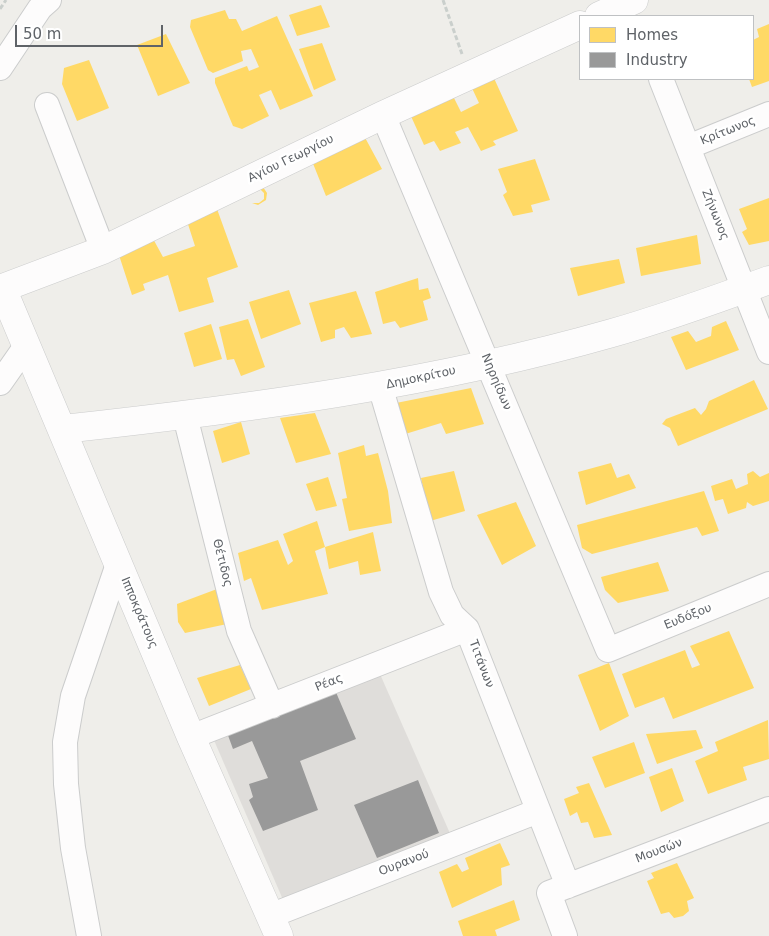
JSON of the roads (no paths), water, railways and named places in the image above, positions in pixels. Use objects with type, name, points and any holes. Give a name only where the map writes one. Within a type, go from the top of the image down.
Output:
[{"type":"street","points":[[0,68],[40,8],[49,0]]},
{"type":"street","points":[[602,15],[633,6]]},
{"type":"street","name":"Αγίου Γεωργίου","points":[[1,289],[102,250],[383,115],[579,25]]},
{"type":"street","name":"Ζήνωνος","points":[[661,80],[688,148],[757,285],[769,352]]},
{"type":"street","points":[[47,105],[102,250]]},
{"type":"street","name":"Κρίτωνος","points":[[688,148],[769,114]]},
{"type":"street","name":"Νηρηίδων","points":[[383,115],[608,650]]},
{"type":"street","name":"Δημοκρίτου","points":[[63,429],[185,416],[380,386],[488,364],[612,333],[757,285]]},
{"type":"street","name":"Ιπποκράτους","points":[[1,289],[63,429],[191,737],[274,926]]},
{"type":"street","points":[[0,383],[26,346]]},
{"type":"street","name":"Τιτάνων","points":[[380,386],[441,592],[452,615],[467,629],[538,811],[558,889],[565,936]]},
{"type":"street","name":"Θέτιδος","points":[[185,416],[239,632],[272,706]]},
{"type":"street","points":[[89,936],[73,848],[66,784],[65,742],[73,696],[118,564]]},
{"type":"street","name":"Ευδόξου","points":[[608,650],[769,584]]},
{"type":"street","name":"Ρέας","points":[[191,737],[467,629]]},
{"type":"street","name":"Μουσών","points":[[558,889],[769,809]]},
{"type":"street","name":"Ουρανού","points":[[274,926],[538,811]]}]
